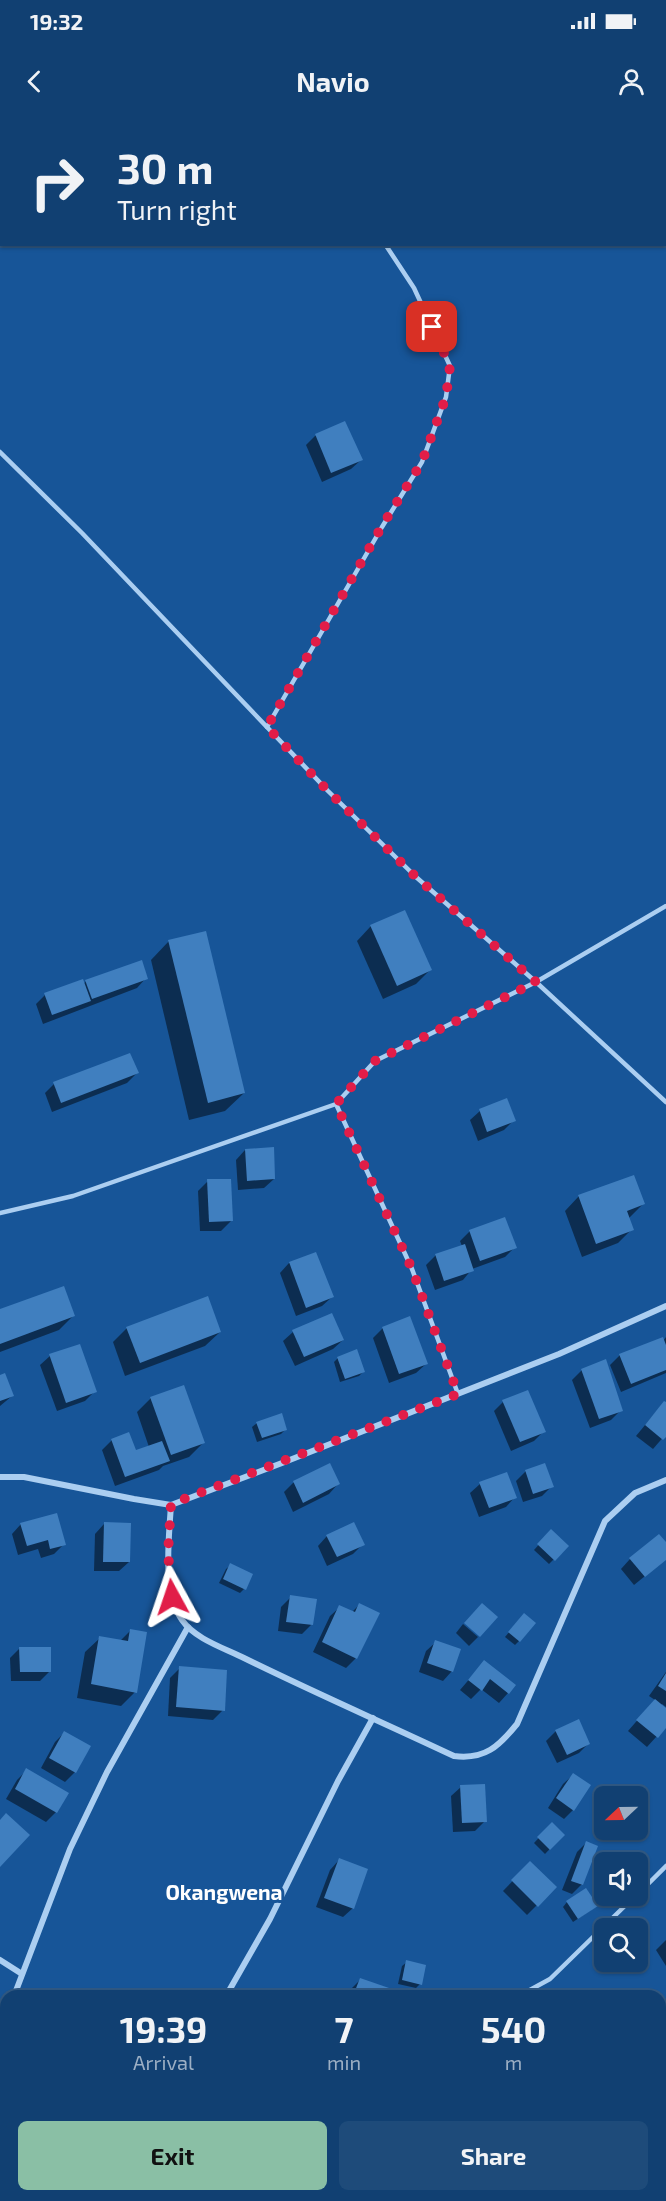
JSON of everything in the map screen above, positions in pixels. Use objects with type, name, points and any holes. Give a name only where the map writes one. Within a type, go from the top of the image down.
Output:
[{"type":"street","points":[[0,1477],[24,1477],[171,1504],[559,1354],[666,1306]]},
{"type":"street","points":[[171,1504],[168,1553],[172,1597],[181,1619],[188,1627],[266,1669],[454,1756],[468,1758],[485,1753],[502,1743],[517,1724],[605,1521],[635,1493],[666,1480]]},
{"type":"street","points":[[16,1990],[70,1849],[102,1782],[188,1627]]},
{"type":"street","points":[[229,1990],[270,1919],[338,1781],[373,1718]]},
{"type":"street","points":[[0,1960],[22,1974]]},
{"type":"lane","points":[[267,727],[382,526],[422,462],[446,397],[450,366],[414,288],[386,246]]},
{"type":"lane","points":[[0,452],[82,533],[328,791],[416,877],[536,982],[666,1102]]},
{"type":"lane","points":[[0,1214],[73,1196],[336,1104],[375,1061],[536,982],[666,906]]},
{"type":"lane","points":[[336,1104],[412,1269],[458,1394]]},
{"type":"lane","points":[[648,1883],[666,1866]]},
{"type":"lane","points":[[530,1990],[550,1979],[625,1906]]},
{"type":"building","points":[[345,421],[363,460],[331,473],[315,434]]},
{"type":"building","points":[[405,910],[432,970],[397,986],[370,925]]},
{"type":"building","points":[[206,931],[245,1093],[208,1103],[168,940]]},
{"type":"building","points":[[142,960],[148,979],[92,999],[85,980]]},
{"type":"building","points":[[83,979],[91,1001],[52,1015],[44,993]]},
{"type":"building","points":[[130,1053],[139,1073],[61,1103],[53,1082]]},
{"type":"building","points":[[507,1098],[516,1121],[487,1132],[479,1109]]},
{"type":"building","points":[[274,1147],[275,1179],[247,1181],[245,1149]]},
{"type":"building","points":[[634,1175],[645,1204],[627,1211],[634,1230],[596,1244],[578,1195]]},
{"type":"building","points":[[207,1179],[231,1179],[233,1221],[209,1222]]},
{"type":"building","points":[[505,1217],[517,1248],[480,1261],[469,1230]]},
{"type":"building","points":[[465,1244],[474,1271],[444,1281],[435,1254]]},
{"type":"building","points":[[316,1252],[334,1297],[306,1308],[289,1262]]},
{"type":"building","points":[[64,1286],[75,1316],[0,1344],[0,1309]]},
{"type":"building","points":[[208,1296],[221,1332],[140,1363],[126,1327]]},
{"type":"building","points":[[332,1313],[344,1340],[304,1357],[292,1330]]},
{"type":"building","points":[[410,1316],[428,1364],[399,1374],[382,1327]]},
{"type":"building","points":[[663,1337],[666,1345],[666,1370],[631,1384],[619,1354]]},
{"type":"building","points":[[80,1344],[97,1392],[66,1403],[49,1354]]},
{"type":"building","points":[[357,1349],[365,1372],[345,1379],[337,1357]]},
{"type":"building","points":[[606,1359],[623,1411],[599,1419],[581,1369]]},
{"type":"building","points":[[5,1373],[14,1396],[0,1401],[0,1375]]},
{"type":"building","points":[[184,1385],[205,1443],[171,1455],[150,1397]]},
{"type":"building","points":[[528,1390],[546,1432],[520,1442],[502,1400]]},
{"type":"building","points":[[664,1401],[666,1402],[666,1437],[663,1440],[645,1425]]},
{"type":"building","points":[[282,1413],[287,1430],[262,1438],[256,1422]]},
{"type":"building","points":[[129,1432],[136,1450],[162,1441],[170,1461],[125,1477],[111,1439]]},
{"type":"building","points":[[330,1463],[340,1484],[303,1503],[293,1481]]},
{"type":"building","points":[[545,1463],[554,1487],[533,1494],[525,1470]]},
{"type":"building","points":[[507,1472],[517,1498],[489,1508],[479,1482]]},
{"type":"building","points":[[57,1513],[66,1545],[50,1549],[48,1540],[27,1546],[20,1523]]},
{"type":"building","points":[[104,1522],[131,1523],[130,1562],[103,1562]]},
{"type":"building","points":[[354,1522],[365,1545],[337,1557],[326,1535]]},
{"type":"building","points":[[551,1529],[569,1546],[555,1561],[537,1544]]},
{"type":"building","points":[[659,1534],[666,1542],[666,1560],[645,1577],[629,1558]]},
{"type":"building","points":[[230,1563],[253,1574],[246,1590],[223,1579]]},
{"type":"building","points":[[290,1595],[317,1599],[313,1625],[286,1622]]},
{"type":"building","points":[[359,1603],[380,1613],[357,1659],[322,1642],[339,1605],[355,1612]]},
{"type":"building","points":[[482,1603],[498,1617],[480,1637],[464,1623]]},
{"type":"building","points":[[524,1613],[536,1623],[520,1642],[508,1632]]},
{"type":"building","points":[[130,1629],[147,1632],[137,1693],[91,1684],[99,1636],[128,1641]]},
{"type":"building","points":[[435,1640],[461,1649],[453,1672],[427,1663]]},
{"type":"building","points":[[19,1647],[51,1647],[51,1672],[20,1672]]},
{"type":"building","points":[[484,1660],[516,1685],[509,1694],[490,1679],[482,1691],[468,1680]]},
{"type":"building","points":[[179,1666],[227,1670],[225,1711],[176,1707]]},
{"type":"building","points":[[666,1673],[666,1691],[658,1686]]},
{"type":"building","points":[[655,1699],[666,1708],[666,1728],[658,1738],[636,1720]]},
{"type":"building","points":[[579,1719],[590,1744],[567,1755],[555,1730]]},
{"type":"building","points":[[64,1731],[91,1746],[76,1773],[49,1758]]},
{"type":"building","points":[[26,1768],[69,1793],[57,1813],[15,1789]]},
{"type":"building","points":[[573,1773],[591,1785],[574,1811],[556,1798]]},
{"type":"building","points":[[485,1784],[487,1822],[462,1823],[460,1785]]},
{"type":"building","points":[[6,1813],[30,1835],[0,1867],[0,1820]]},
{"type":"building","points":[[552,1822],[565,1835],[550,1850],[537,1837]]},
{"type":"building","points":[[586,1841],[598,1846],[583,1885],[571,1881]]},
{"type":"building","points":[[339,1858],[368,1869],[354,1909],[324,1898]]},
{"type":"building","points":[[530,1861],[557,1887],[538,1907],[511,1880]]},
{"type":"building","points":[[586,1888],[594,1900],[594,1906],[598,1906],[578,1919],[566,1901]]},
{"type":"building","points":[[406,1960],[426,1965],[422,1985],[402,1980]]},
{"type":"building","points":[[360,1978],[389,1988],[388,1990],[355,1990]]},
{"type":"district","name":"Okangwena","points":[[224,1891]]},
{"type":"route","points":[[172,1597],[168,1553],[171,1504],[458,1394],[412,1269],[336,1104],[375,1061],[536,982],[416,877],[328,791],[267,727],[382,526],[422,462],[446,397],[450,366],[432,327]]}]
